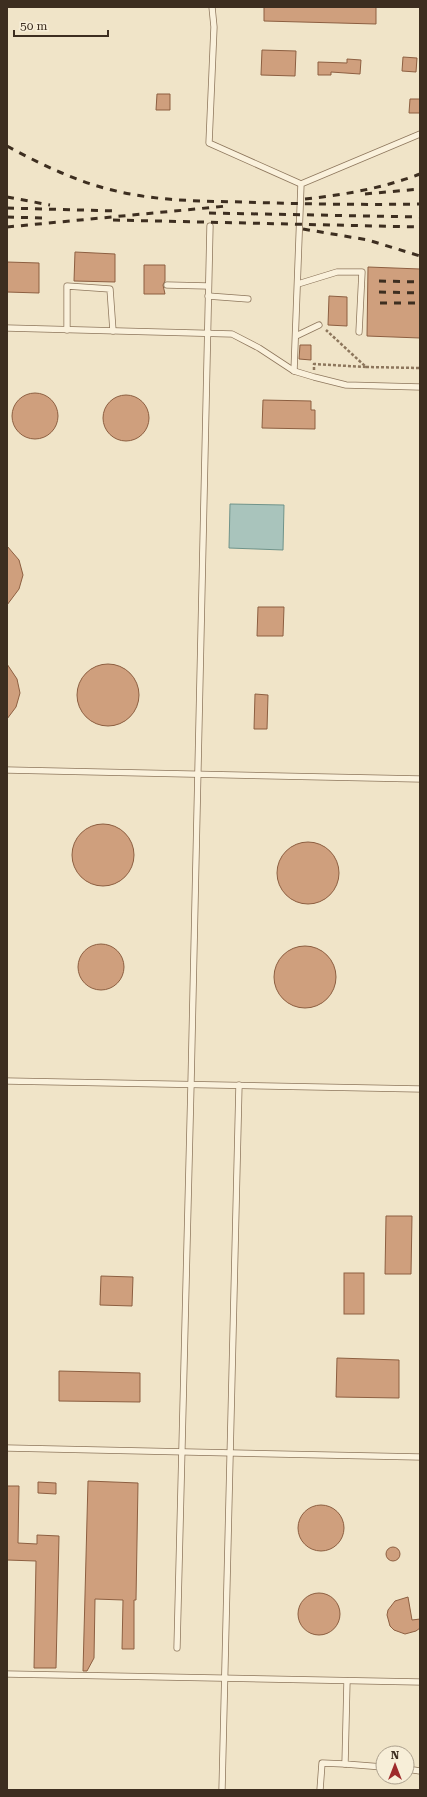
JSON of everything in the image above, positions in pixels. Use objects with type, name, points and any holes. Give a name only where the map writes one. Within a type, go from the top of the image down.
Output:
[{"type":"lane","points":[[212,7],[214,27],[209,143],[302,184],[420,134]]},
{"type":"lane","points":[[294,371],[302,184]]},
{"type":"lane","points":[[177,1648],[210,226]]},
{"type":"lane","points":[[298,284],[338,272],[362,272],[359,332]]},
{"type":"lane","points":[[167,285],[208,286]]},
{"type":"lane","points":[[67,330],[68,286],[110,289],[113,331]]},
{"type":"lane","points":[[208,296],[248,299]]},
{"type":"lane","points":[[296,336],[319,325]]},
{"type":"lane","points":[[7,328],[232,334],[259,348],[294,371],[314,377],[346,385],[420,387]]},
{"type":"lane","points":[[7,770],[420,779]]},
{"type":"lane","points":[[7,1081],[420,1089]]},
{"type":"lane","points":[[222,1790],[239,1085]]},
{"type":"lane","points":[[7,1448],[420,1456]]},
{"type":"lane","points":[[7,1674],[420,1682]]},
{"type":"lane","points":[[345,1764],[347,1681]]},
{"type":"lane","points":[[320,1790],[322,1763],[375,1766]]},
{"type":"path","points":[[319,325],[366,367]]},
{"type":"path","points":[[314,377],[314,364],[420,368]]},
{"type":"water","points":[[230,504],[284,505],[283,550],[229,548]]},
{"type":"building","points":[[264,7],[376,7],[376,24],[264,21]]},
{"type":"building","points":[[262,50],[296,51],[295,76],[261,75]]},
{"type":"building","points":[[403,57],[417,58],[416,72],[402,71]]},
{"type":"building","points":[[347,59],[361,60],[360,74],[331,72],[331,75],[318,75],[318,62],[347,63]]},
{"type":"building","points":[[157,94],[170,94],[170,110],[156,110]]},
{"type":"building","points":[[410,99],[420,99],[420,113],[409,113]]},
{"type":"building","points":[[75,252],[115,254],[115,282],[74,281]]},
{"type":"building","points":[[7,262],[39,263],[39,293],[7,292]]},
{"type":"building","points":[[144,265],[165,265],[165,281],[163,285],[165,294],[144,294]]},
{"type":"building","points":[[368,267],[420,269],[420,338],[367,336]]},
{"type":"building","points":[[329,296],[347,297],[347,326],[328,325]]},
{"type":"building","points":[[300,345],[311,345],[311,360],[299,359]]},
{"type":"building","points":[[35,393],[48,397],[54,403],[58,416],[54,429],[48,435],[35,439],[22,435],[16,429],[12,416],[16,403],[22,397]]},
{"type":"building","points":[[126,395],[139,399],[145,405],[149,418],[145,431],[139,437],[126,441],[113,437],[107,431],[103,418],[107,405],[113,399]]},
{"type":"building","points":[[263,400],[311,401],[311,410],[315,410],[315,429],[262,428]]},
{"type":"building","points":[[7,546],[19,560],[23,575],[19,589],[7,605]]},
{"type":"building","points":[[258,607],[284,607],[283,636],[257,636]]},
{"type":"building","points":[[7,664],[17,679],[20,693],[16,707],[7,719]]},
{"type":"building","points":[[108,664],[120,667],[130,673],[136,683],[139,695],[136,707],[130,717],[120,723],[108,726],[96,723],[86,717],[80,707],[77,695],[80,683],[86,673],[96,667]]},
{"type":"building","points":[[255,694],[268,695],[267,729],[254,729]]},
{"type":"building","points":[[103,824],[115,827],[125,833],[131,843],[134,855],[131,867],[125,877],[115,883],[103,886],[91,883],[81,877],[75,867],[72,855],[75,843],[81,833],[91,827]]},
{"type":"building","points":[[308,842],[320,845],[330,851],[336,861],[339,873],[336,885],[330,895],[320,901],[308,904],[296,901],[286,895],[280,885],[277,873],[280,861],[286,851],[296,845]]},
{"type":"building","points":[[101,944],[114,948],[120,954],[124,967],[120,980],[114,986],[101,990],[88,986],[82,980],[78,967],[82,954],[88,948]]},
{"type":"building","points":[[305,946],[317,949],[327,955],[333,965],[336,977],[333,989],[327,999],[317,1005],[305,1008],[293,1005],[283,999],[277,989],[274,977],[277,965],[283,955],[293,949]]},
{"type":"building","points":[[386,1216],[412,1216],[411,1274],[385,1274]]},
{"type":"building","points":[[344,1273],[364,1273],[364,1314],[344,1314]]},
{"type":"building","points":[[101,1276],[133,1277],[132,1306],[100,1305]]},
{"type":"building","points":[[337,1358],[399,1360],[399,1398],[336,1397]]},
{"type":"building","points":[[59,1371],[140,1373],[140,1402],[59,1401]]},
{"type":"building","points":[[88,1481],[138,1483],[136,1600],[134,1600],[134,1649],[122,1649],[123,1600],[95,1599],[94,1658],[87,1671],[83,1671]]},
{"type":"building","points":[[38,1482],[56,1483],[56,1494],[38,1493]]},
{"type":"building","points":[[7,1486],[19,1486],[18,1543],[37,1544],[37,1535],[59,1536],[56,1668],[34,1668],[36,1561],[7,1560]]},
{"type":"building","points":[[321,1505],[334,1509],[340,1515],[344,1528],[340,1541],[334,1547],[321,1551],[308,1547],[302,1541],[298,1528],[302,1515],[308,1509]]},
{"type":"building","points":[[393,1547],[398,1549],[400,1554],[398,1559],[393,1561],[388,1559],[386,1554],[388,1549]]},
{"type":"building","points":[[315,1593],[323,1593],[331,1596],[337,1602],[340,1614],[337,1626],[331,1632],[323,1635],[315,1635],[307,1632],[301,1626],[298,1618],[298,1610],[301,1602],[307,1596]]},
{"type":"building","points":[[408,1597],[412,1620],[420,1619],[420,1628],[416,1631],[405,1634],[394,1630],[390,1626],[387,1615],[388,1610],[395,1601]]},
{"type":"railway","points":[[7,146],[71,177],[128,194],[177,200],[331,204],[420,204]]},
{"type":"railway","points":[[305,199],[363,190],[420,174]]},
{"type":"railway","points":[[365,194],[420,189]]},
{"type":"railway","points":[[7,197],[50,205]]},
{"type":"railway","points":[[7,227],[227,206]]},
{"type":"railway","points":[[7,208],[117,211]]},
{"type":"railway","points":[[209,213],[420,217]]},
{"type":"railway","points":[[7,217],[43,218]]},
{"type":"railway","points":[[113,220],[420,227]]},
{"type":"railway","points":[[303,229],[368,240],[420,256]]},
{"type":"railway","points":[[379,281],[420,282]]},
{"type":"railway","points":[[379,292],[420,293]]},
{"type":"railway","points":[[380,303],[420,303]]}]
